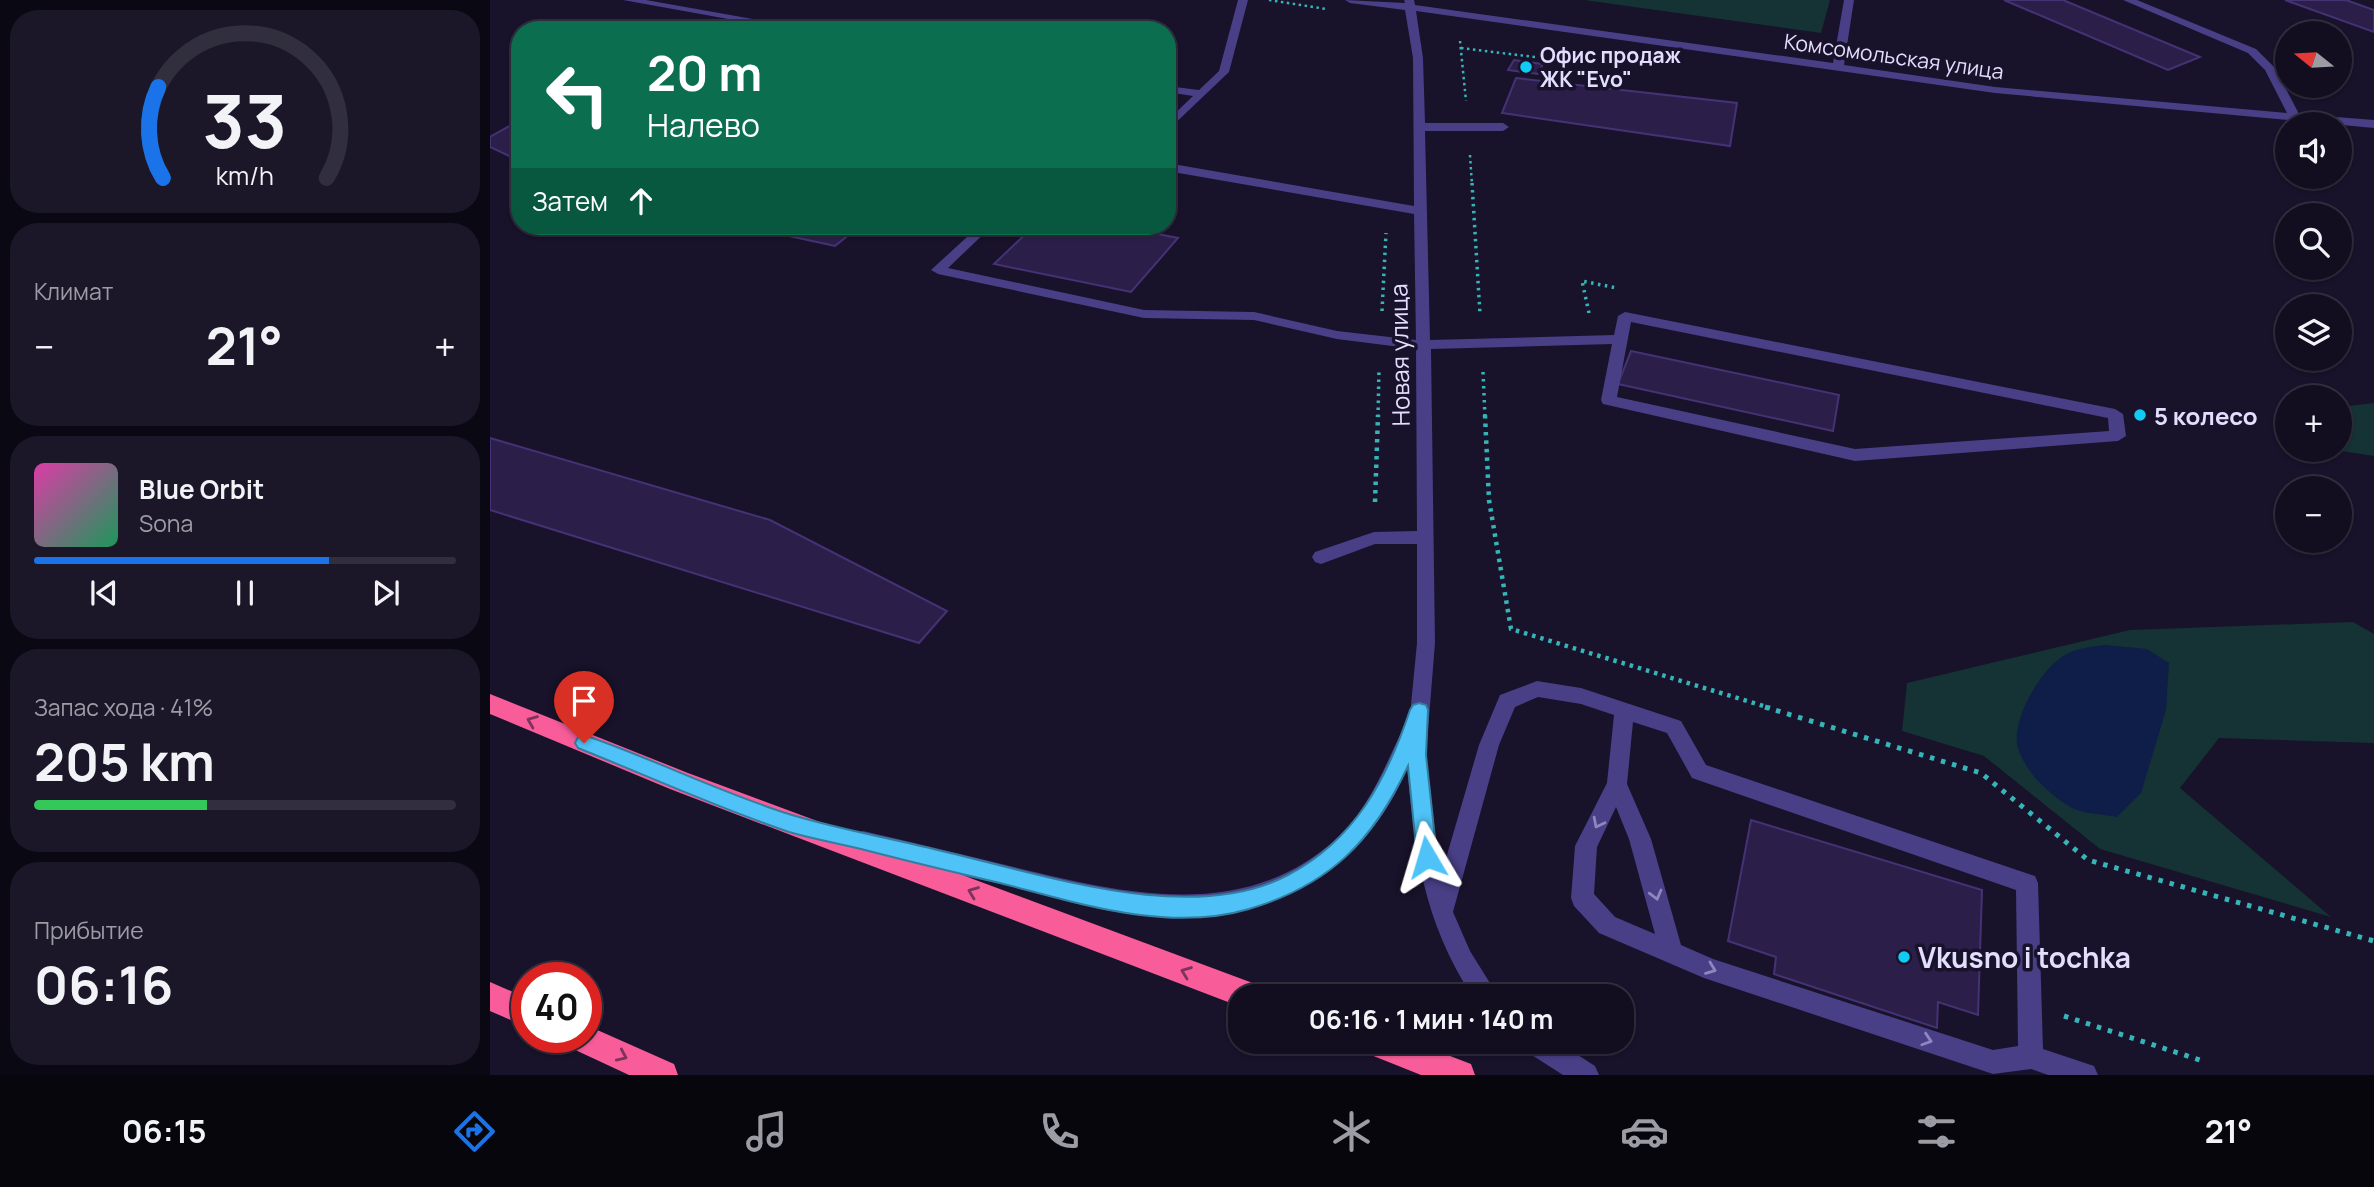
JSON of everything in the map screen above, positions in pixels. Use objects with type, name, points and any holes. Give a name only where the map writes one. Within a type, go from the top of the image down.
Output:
[{"type":"highway","points":[[490,704],[678,781],[1228,988]]},
{"type":"highway","points":[[490,996],[511,1006]]},
{"type":"highway","points":[[602,1047],[663,1075]]},
{"type":"highway","points":[[1405,1054],[1460,1075]]},
{"type":"street","points":[[628,0],[755,21]]},
{"type":"street","points":[[1176,119],[1224,72],[1243,0]]},
{"type":"street","name":"Комсомольская улица","points":[[1350,0],[1410,3],[1812,70],[1839,69],[1995,90],[2275,115]]},
{"type":"street","points":[[1839,69],[1849,0]]},
{"type":"street","points":[[2128,0],[2252,51],[2270,68],[2292,112]]},
{"type":"street","name":"Новая улица","points":[[1410,3],[1418,58],[1424,345],[1426,643],[1419,710]]},
{"type":"street","points":[[1176,90],[1200,94]]},
{"type":"street","name":"Комсомольская улица","points":[[2352,122],[2374,124]]},
{"type":"street","points":[[1420,127],[1503,127]]},
{"type":"street","points":[[1176,169],[1422,211]]},
{"type":"street","points":[[976,235],[938,270],[1144,314],[1254,316],[1337,335],[1380,341],[1424,345],[1622,339]]},
{"type":"street","points":[[1625,316],[2115,414],[2118,436],[1855,455],[1609,400],[1622,339],[1625,316]]},
{"type":"street","points":[[1321,557],[1374,538],[1426,537]]},
{"type":"street","points":[[1442,912],[1489,744],[1507,701],[1537,689],[1581,696],[1674,727],[1699,772],[2027,883],[2031,1057]]},
{"type":"street","points":[[790,823],[1084,894],[1146,905],[1198,906],[1247,900],[1293,883],[1336,856],[1366,824],[1396,773],[1419,710]]},
{"type":"street","points":[[1419,710],[1416,755],[1427,857],[1442,912],[1462,959],[1478,984]]},
{"type":"street","points":[[1625,711],[1617,784],[1586,846],[1582,898],[1607,925],[1712,970],[1993,1062],[2031,1057],[2085,1075]]},
{"type":"street","points":[[1617,784],[1640,839],[1672,953]]},
{"type":"street","points":[[1553,1054],[1586,1075]]},
{"type":"path","points":[[1268,0],[1333,10]]},
{"type":"path","points":[[1466,33],[1459,39],[1469,128],[1489,500],[1511,629],[1981,773],[2088,860],[2374,941]]},
{"type":"path","points":[[1461,48],[1575,62]]},
{"type":"path","points":[[1375,502],[1387,205]]},
{"type":"path","points":[[1582,281],[1589,315]]},
{"type":"path","points":[[2030,1004],[2203,1061]]},
{"type":"green space","points":[[1584,0],[1830,0],[1821,33]]},
{"type":"green space","points":[[2374,403],[2374,456],[2352,453],[2352,406]]},
{"type":"green space","points":[[2353,622],[2374,634],[2374,743],[2219,738],[2180,788],[2331,917],[2100,849],[1984,756],[1902,731],[1907,683],[2130,630]]},
{"type":"water","points":[[2105,645],[2147,649],[2169,663],[2166,710],[2141,793],[2117,817],[2075,809],[2054,795],[2026,766],[2018,748],[2017,737],[2018,725],[2028,699],[2051,666],[2070,652]]},
{"type":"building","points":[[2004,0],[2063,0],[2200,57],[2168,70]]},
{"type":"building","points":[[2285,0],[2346,0],[2374,10],[2374,32],[2352,24],[2352,21],[2343,21]]},
{"type":"building","name":"Офис продаж ЖК \"Evo\"","points":[[1514,60],[1543,64],[1538,74],[1508,70]]},
{"type":"building","points":[[1516,78],[1737,103],[1730,146],[1502,113]]},
{"type":"building","points":[[511,125],[511,157],[490,147],[490,137]]},
{"type":"building","points":[[784,235],[849,235],[835,246]]},
{"type":"building","points":[[1025,235],[1163,235],[1178,238],[1131,292],[994,264]]},
{"type":"building","points":[[1631,351],[1839,395],[1833,431],[1618,384]]},
{"type":"building","points":[[490,438],[770,520],[947,611],[919,643],[490,510]]},
{"type":"building","points":[[1751,820],[1982,890],[1978,1015],[1938,1002],[1937,1028],[1774,974],[1776,957],[1728,941]]},
{"type":"place","name":"Офис продаж ЖК \"Evo\"","points":[[1526,67]]},
{"type":"place","name":"5 колесо","points":[[2140,415]]},
{"type":"place","name":"Vkusno i tochka","points":[[1904,957]]},
{"type":"route","points":[[584,743],[790,823],[1084,894],[1146,905],[1198,906],[1247,900],[1293,883],[1336,856],[1366,824],[1387,792],[1405,754],[1419,710],[1416,755],[1427,857]]}]
